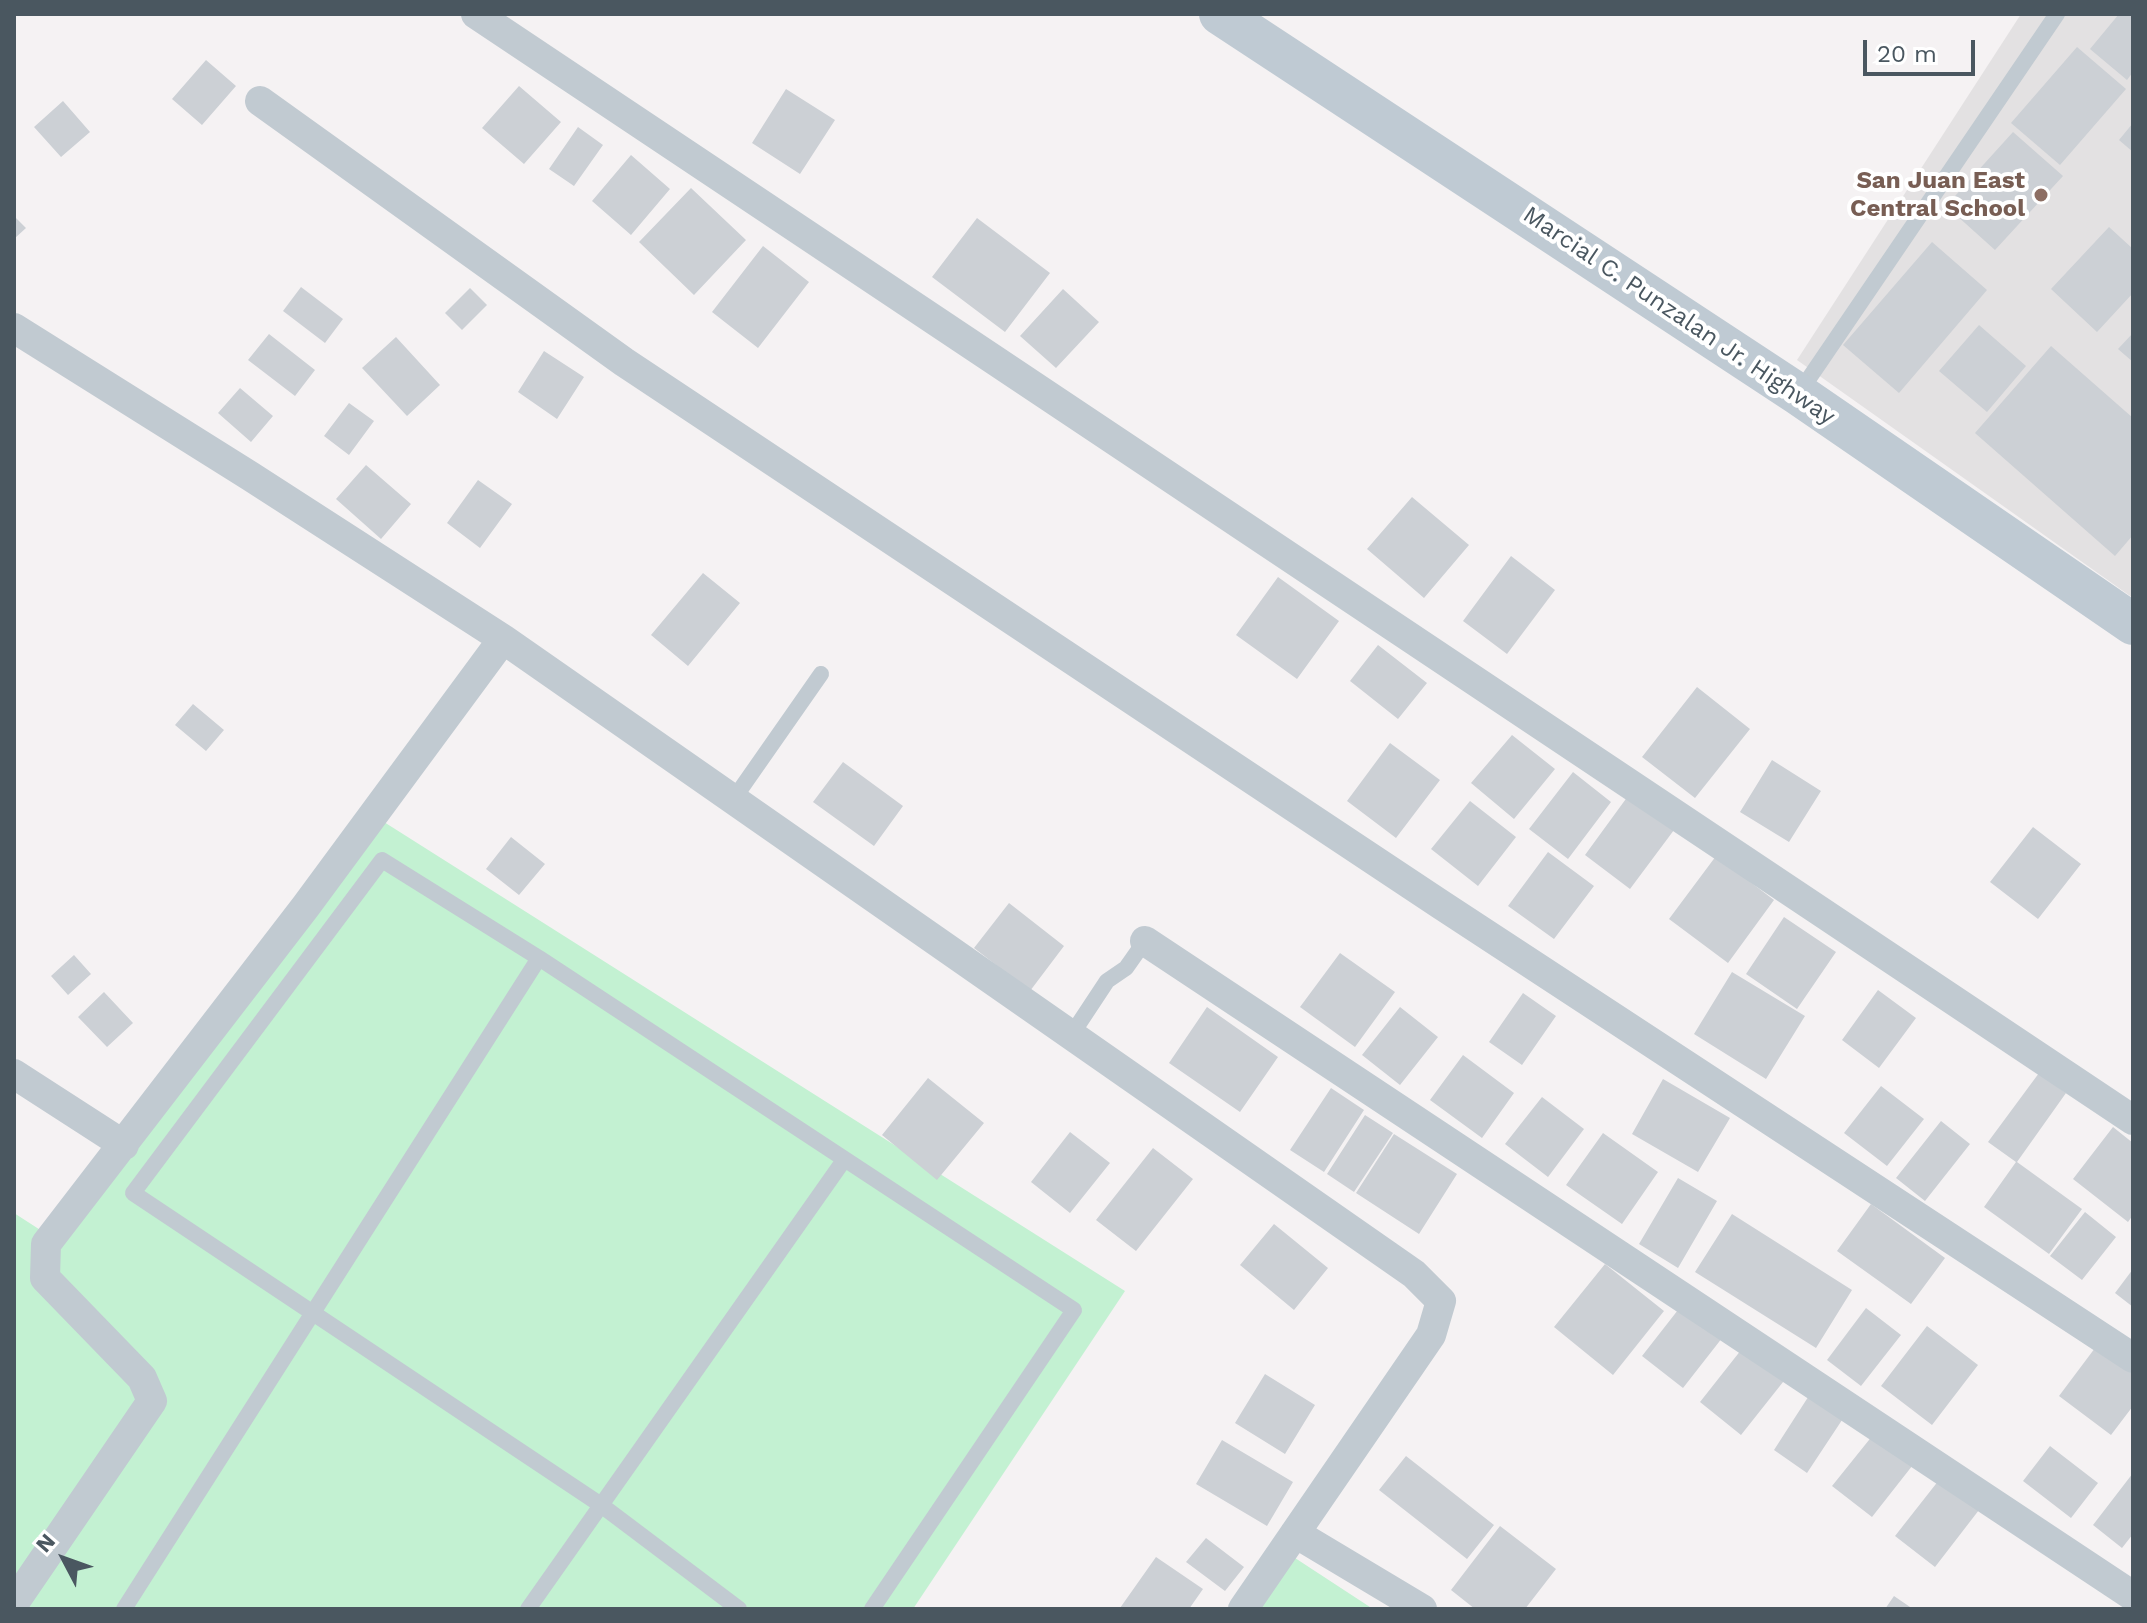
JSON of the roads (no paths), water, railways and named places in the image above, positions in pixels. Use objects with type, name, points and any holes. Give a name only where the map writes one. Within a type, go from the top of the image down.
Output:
[{"type":"main road","name":"Marcial C. Punzalan Jr. Highway","points":[[1220,14],[1798,394],[2133,624]]},
{"type":"street","points":[[476,14],[2133,1120]]},
{"type":"street","points":[[260,101],[624,362],[1440,904],[2133,1358]]},
{"type":"street","points":[[14,328],[503,639],[1414,1274],[1441,1301],[1431,1335],[1243,1609]]},
{"type":"street","points":[[14,1603],[152,1401],[142,1378],[45,1278],[46,1244],[306,906],[503,639]]},
{"type":"street","points":[[1145,941],[2133,1596]]},
{"type":"street","points":[[14,1074],[124,1145]]},
{"type":"street","points":[[1295,1533],[1422,1609]]},
{"type":"lane","points":[[1798,394],[2057,14]]},
{"type":"lane","points":[[733,800],[821,674]]},
{"type":"lane","points":[[739,1609],[601,1505],[133,1193],[382,860],[539,958],[1074,1310],[872,1609]]},
{"type":"lane","points":[[1072,1034],[1107,981],[1126,968],[1145,941]]},
{"type":"lane","points":[[127,1608],[539,958]]},
{"type":"lane","points":[[528,1609],[844,1160]]},
{"type":"place","name":"San Juan East Central School","points":[[2041,195]]}]
